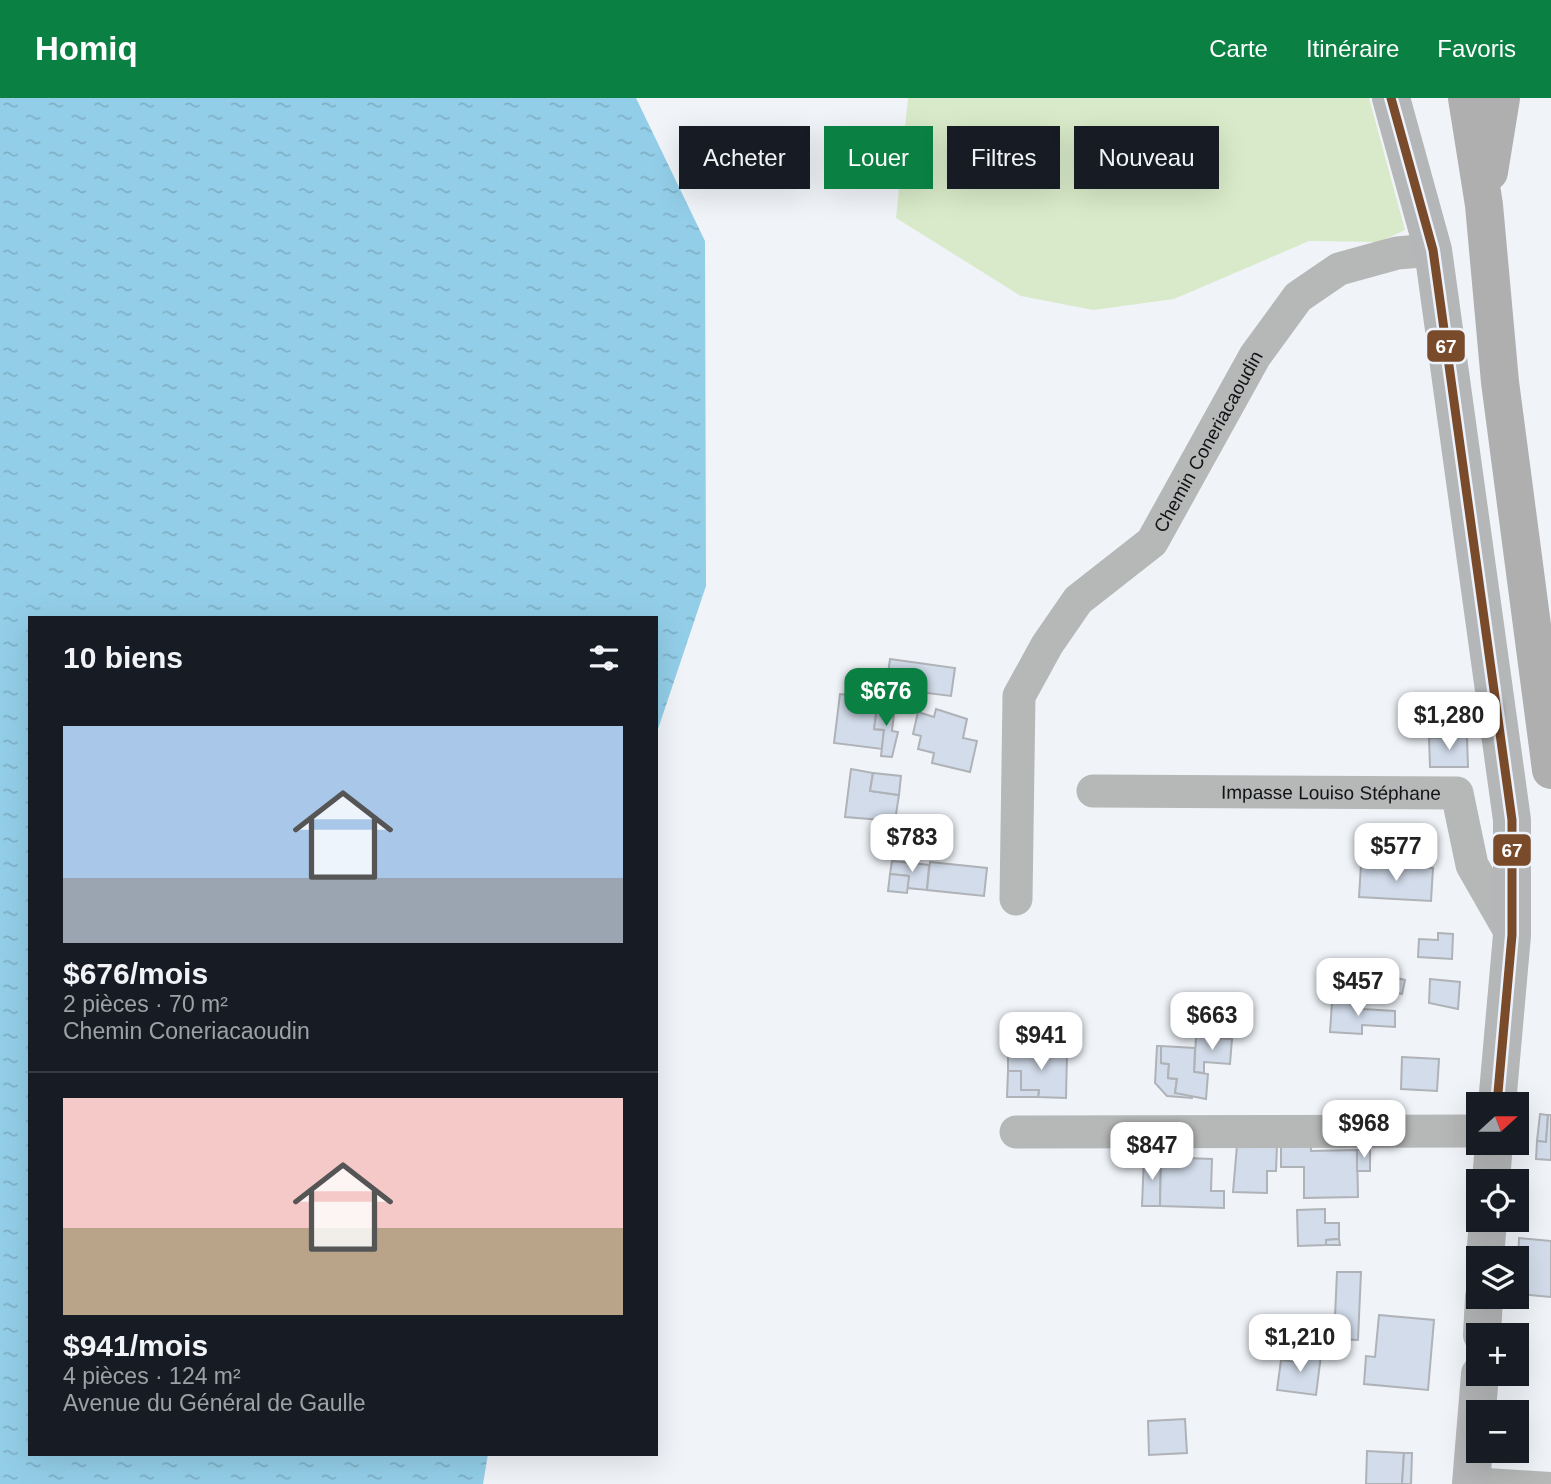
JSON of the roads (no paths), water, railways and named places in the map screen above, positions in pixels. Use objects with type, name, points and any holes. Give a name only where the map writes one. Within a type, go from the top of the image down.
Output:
[{"type":"main road","points":[[1391,98],[1433,250],[1512,820],[1512,935],[1498,1092]]},
{"type":"main road","points":[[1467,98],[1483,205],[1500,382],[1525,554],[1551,770]]},
{"type":"main road","points":[[1483,205],[1501,98]]},
{"type":"main road","points":[[1525,554],[1551,674]]},
{"type":"main road","points":[[1472,1480],[1479,1386]]},
{"type":"street","name":"Chemin Coneriacaoudin","points":[[1016,899],[1019,696],[1047,645],[1078,600],[1152,542],[1255,356],[1298,297],[1339,269],[1397,253],[1433,250]]},
{"type":"street","name":"Impasse Louiso Stéphane","points":[[1093,791],[1457,793],[1472,865],[1512,935]]},
{"type":"street","points":[[1016,1132],[1466,1131]]},
{"type":"lane","points":[[1472,1480],[1551,1480]]},
{"type":"water","points":[[0,98],[636,98],[705,241],[706,586],[658,729],[658,616],[28,616],[28,1456],[488,1456],[483,1484],[0,1484]]}]
